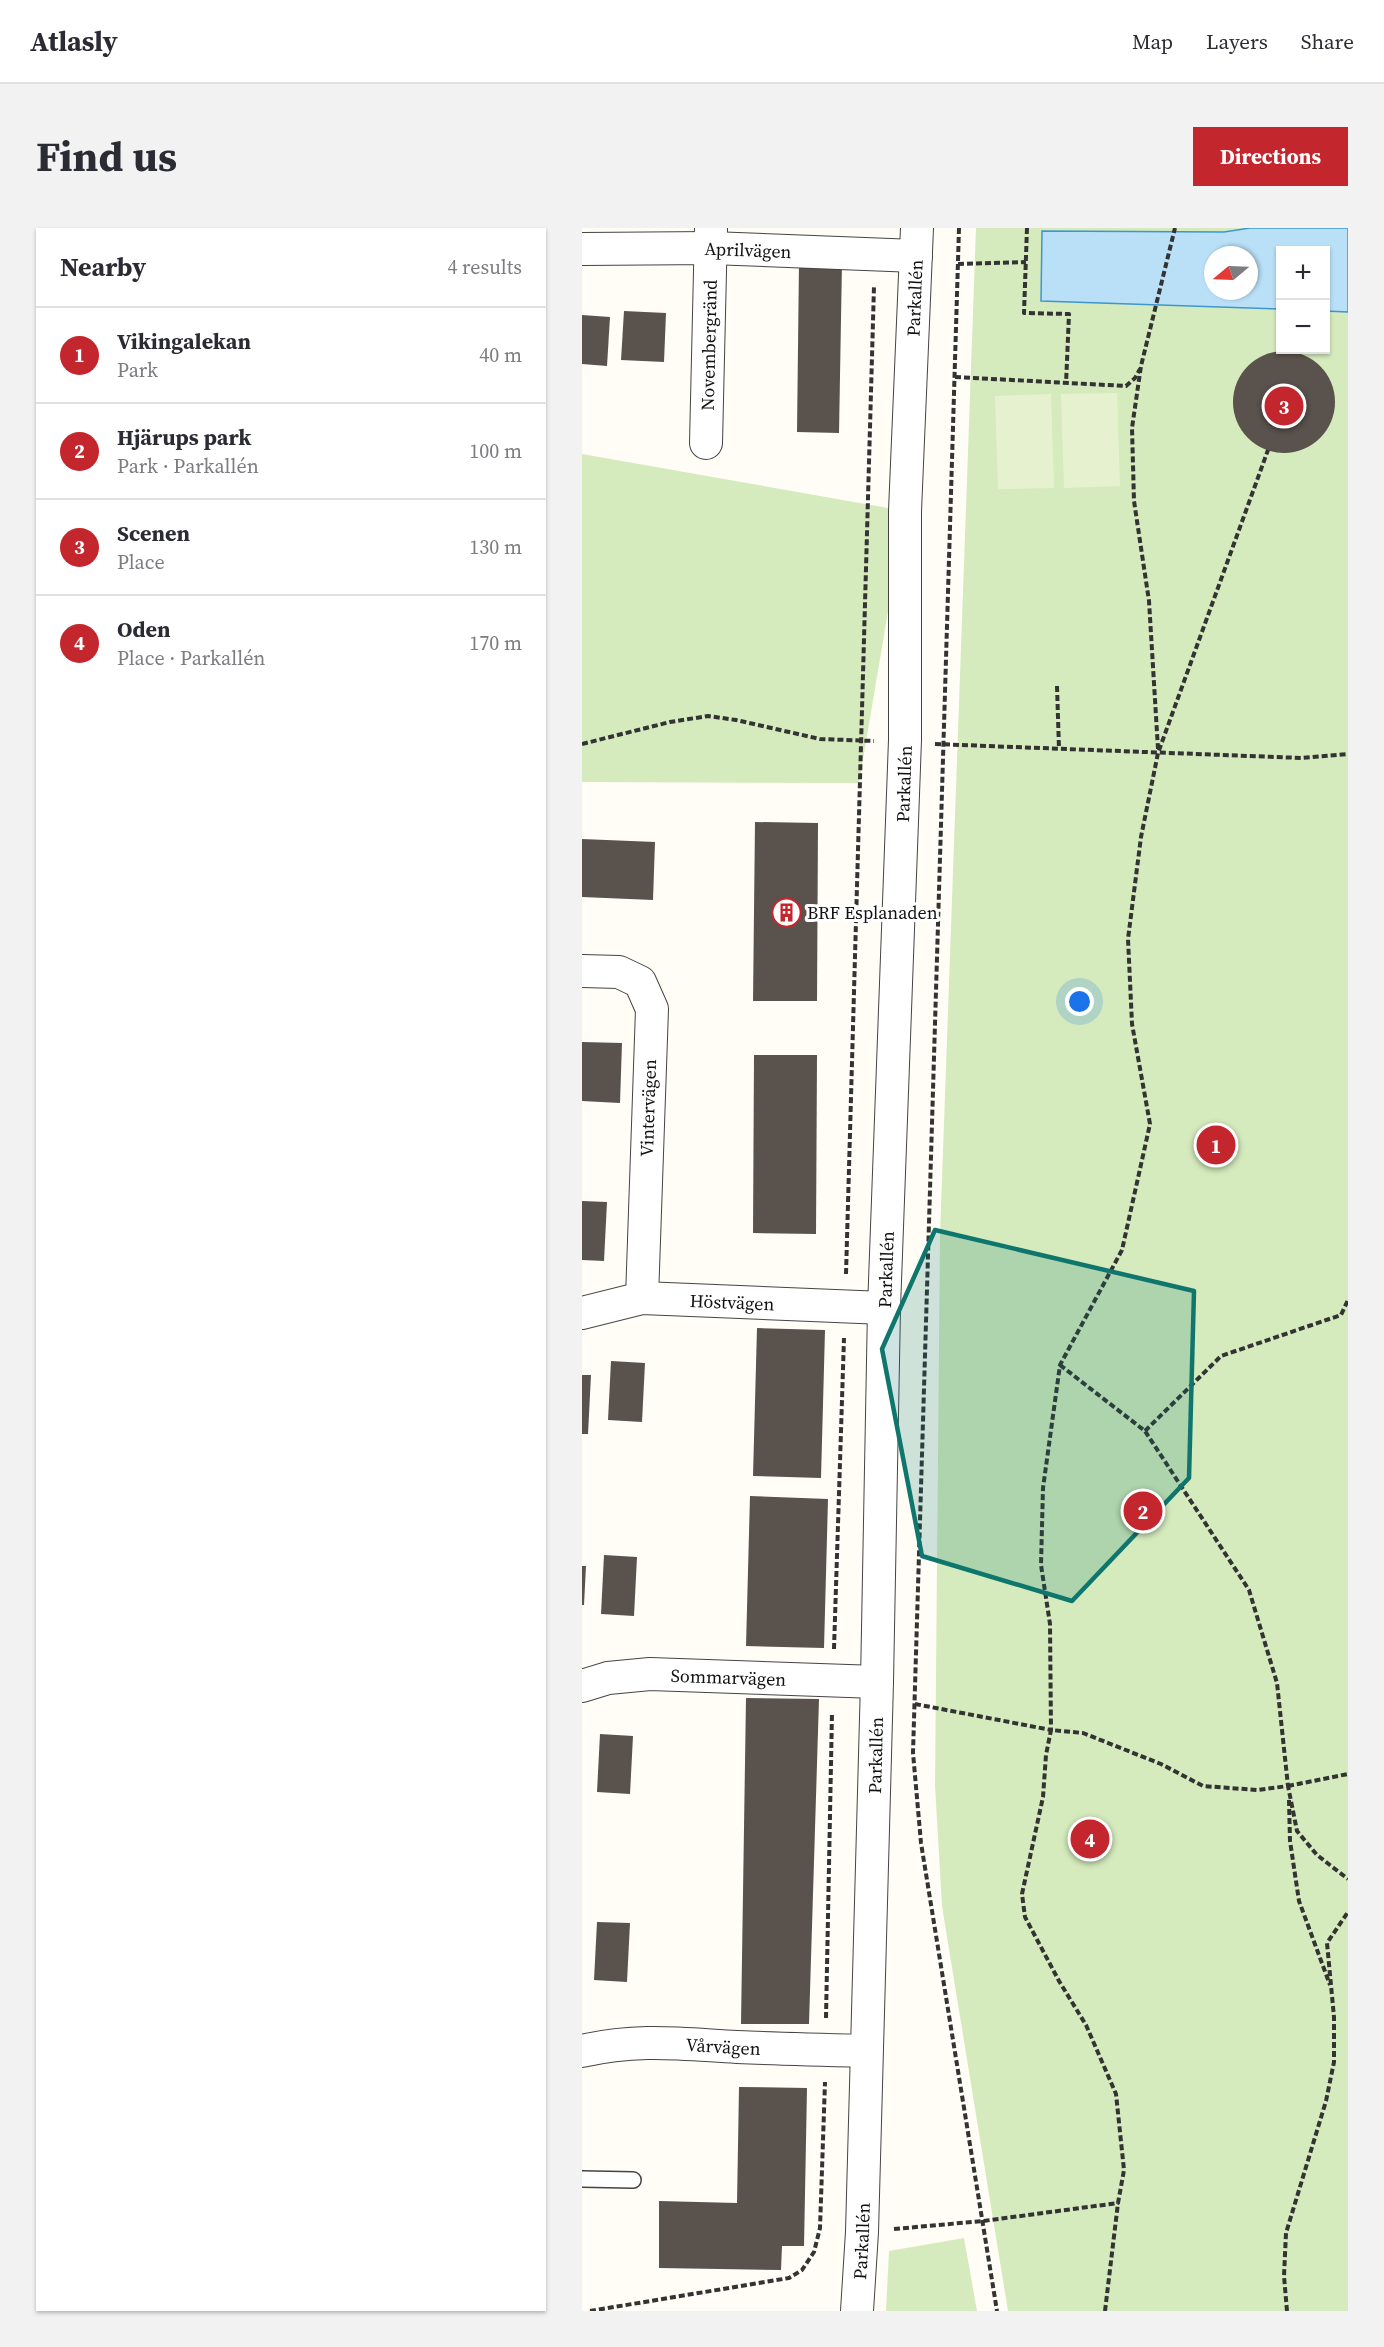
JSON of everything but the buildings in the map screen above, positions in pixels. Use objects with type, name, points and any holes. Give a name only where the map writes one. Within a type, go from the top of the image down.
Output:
[{"type":"street","name":"Aprilvägen","points":[[582,249],[711,238],[875,255],[916,242]]},
{"type":"street","name":"Novembergränd","points":[[706,443],[711,238]]},
{"type":"street","name":"Parkallén","points":[[858,2311],[877,1682],[884,1308],[905,740],[905,511],[916,242]]},
{"type":"street","name":"Vintervägen","points":[[582,971],[619,972],[640,982],[652,1009],[642,1298]]},
{"type":"street","name":"Höstvägen","points":[[582,1313],[642,1298],[884,1308]]},
{"type":"street","name":"Sommarvägen","points":[[582,1686],[608,1678],[650,1674],[877,1682]]},
{"type":"street","name":"Vårvägen","points":[[582,2051],[613,2044],[648,2042],[866,2051]]},
{"type":"lane","points":[[582,2179],[633,2180]]},
{"type":"path","points":[[959,228],[913,1753],[921,1843],[997,2311]]},
{"type":"path","points":[[1027,228],[1024,313],[1069,314],[1066,384]]},
{"type":"path","points":[[1158,753],[1149,601],[1134,501],[1132,428],[1141,366],[1175,228]]},
{"type":"path","points":[[590,2311],[789,2278],[802,2270],[814,2252],[820,2228],[833,1680],[875,255]]},
{"type":"path","points":[[958,264],[1026,262]]},
{"type":"path","points":[[955,377],[1126,386],[1135,378],[1141,366]]},
{"type":"path","points":[[1105,2311],[1124,2170],[1116,2094],[1086,2025],[1024,1917],[1022,1894],[1043,1797],[1046,1755],[1051,1730],[1050,1624],[1041,1565],[1042,1499],[1060,1365],[1122,1250],[1150,1124],[1132,1024],[1128,939],[1141,837],[1158,753],[1268,450]]},
{"type":"path","points":[[1057,686],[1059,749]]},
{"type":"path","points":[[582,744],[670,722],[708,716],[820,739],[905,740]]},
{"type":"path","points":[[943,745],[1302,758],[1348,754]]},
{"type":"path","points":[[1145,1431],[1221,1356],[1341,1315],[1348,1299]]},
{"type":"path","points":[[1060,1365],[1145,1431],[1249,1590],[1277,1683],[1288,1786],[1290,1841],[1299,1901],[1330,1985]]},
{"type":"path","points":[[914,1704],[1051,1730],[1083,1733],[1161,1764],[1203,1786],[1257,1790],[1348,1774]]},
{"type":"path","points":[[1288,1786],[1297,1831],[1317,1855],[1348,1880]]},
{"type":"path","points":[[1287,2311],[1284,2276],[1286,2233],[1326,2101],[1334,2062],[1334,2017],[1328,1944],[1348,1912]]},
{"type":"path","points":[[862,2232],[983,2221],[1118,2203]]},
{"type":"highlighted area","points":[[935,1230],[1194,1291],[1189,1478],[1072,1601],[922,1556],[882,1349]]},
{"type":"green space","points":[[976,228],[1348,228],[1348,2311],[1008,2311],[942,1906],[935,1786],[940,1235]]},
{"type":"green space","points":[[1117,393],[1120,486],[1064,488],[1061,394]]},
{"type":"green space","points":[[1051,394],[1054,488],[998,489],[995,396]]},
{"type":"green space","points":[[582,454],[905,511],[859,783],[582,782]]},
{"type":"green space","points":[[964,2238],[977,2311],[886,2311],[889,2251]]},
{"type":"water","points":[[1250,228],[1348,228],[1348,312],[1330,311],[1330,246],[1276,246],[1276,309],[1041,301],[1042,231],[1224,232]]},
{"type":"place","name":"Scenen","points":[[1284,406]]},
{"type":"place","name":"BRF Esplanaden","points":[[786,912]]},
{"type":"place","name":"Vikingalekan","points":[[1216,1145]]},
{"type":"place","name":"Hjärups park","points":[[1143,1511]]},
{"type":"place","name":"Oden","points":[[1090,1839]]}]
